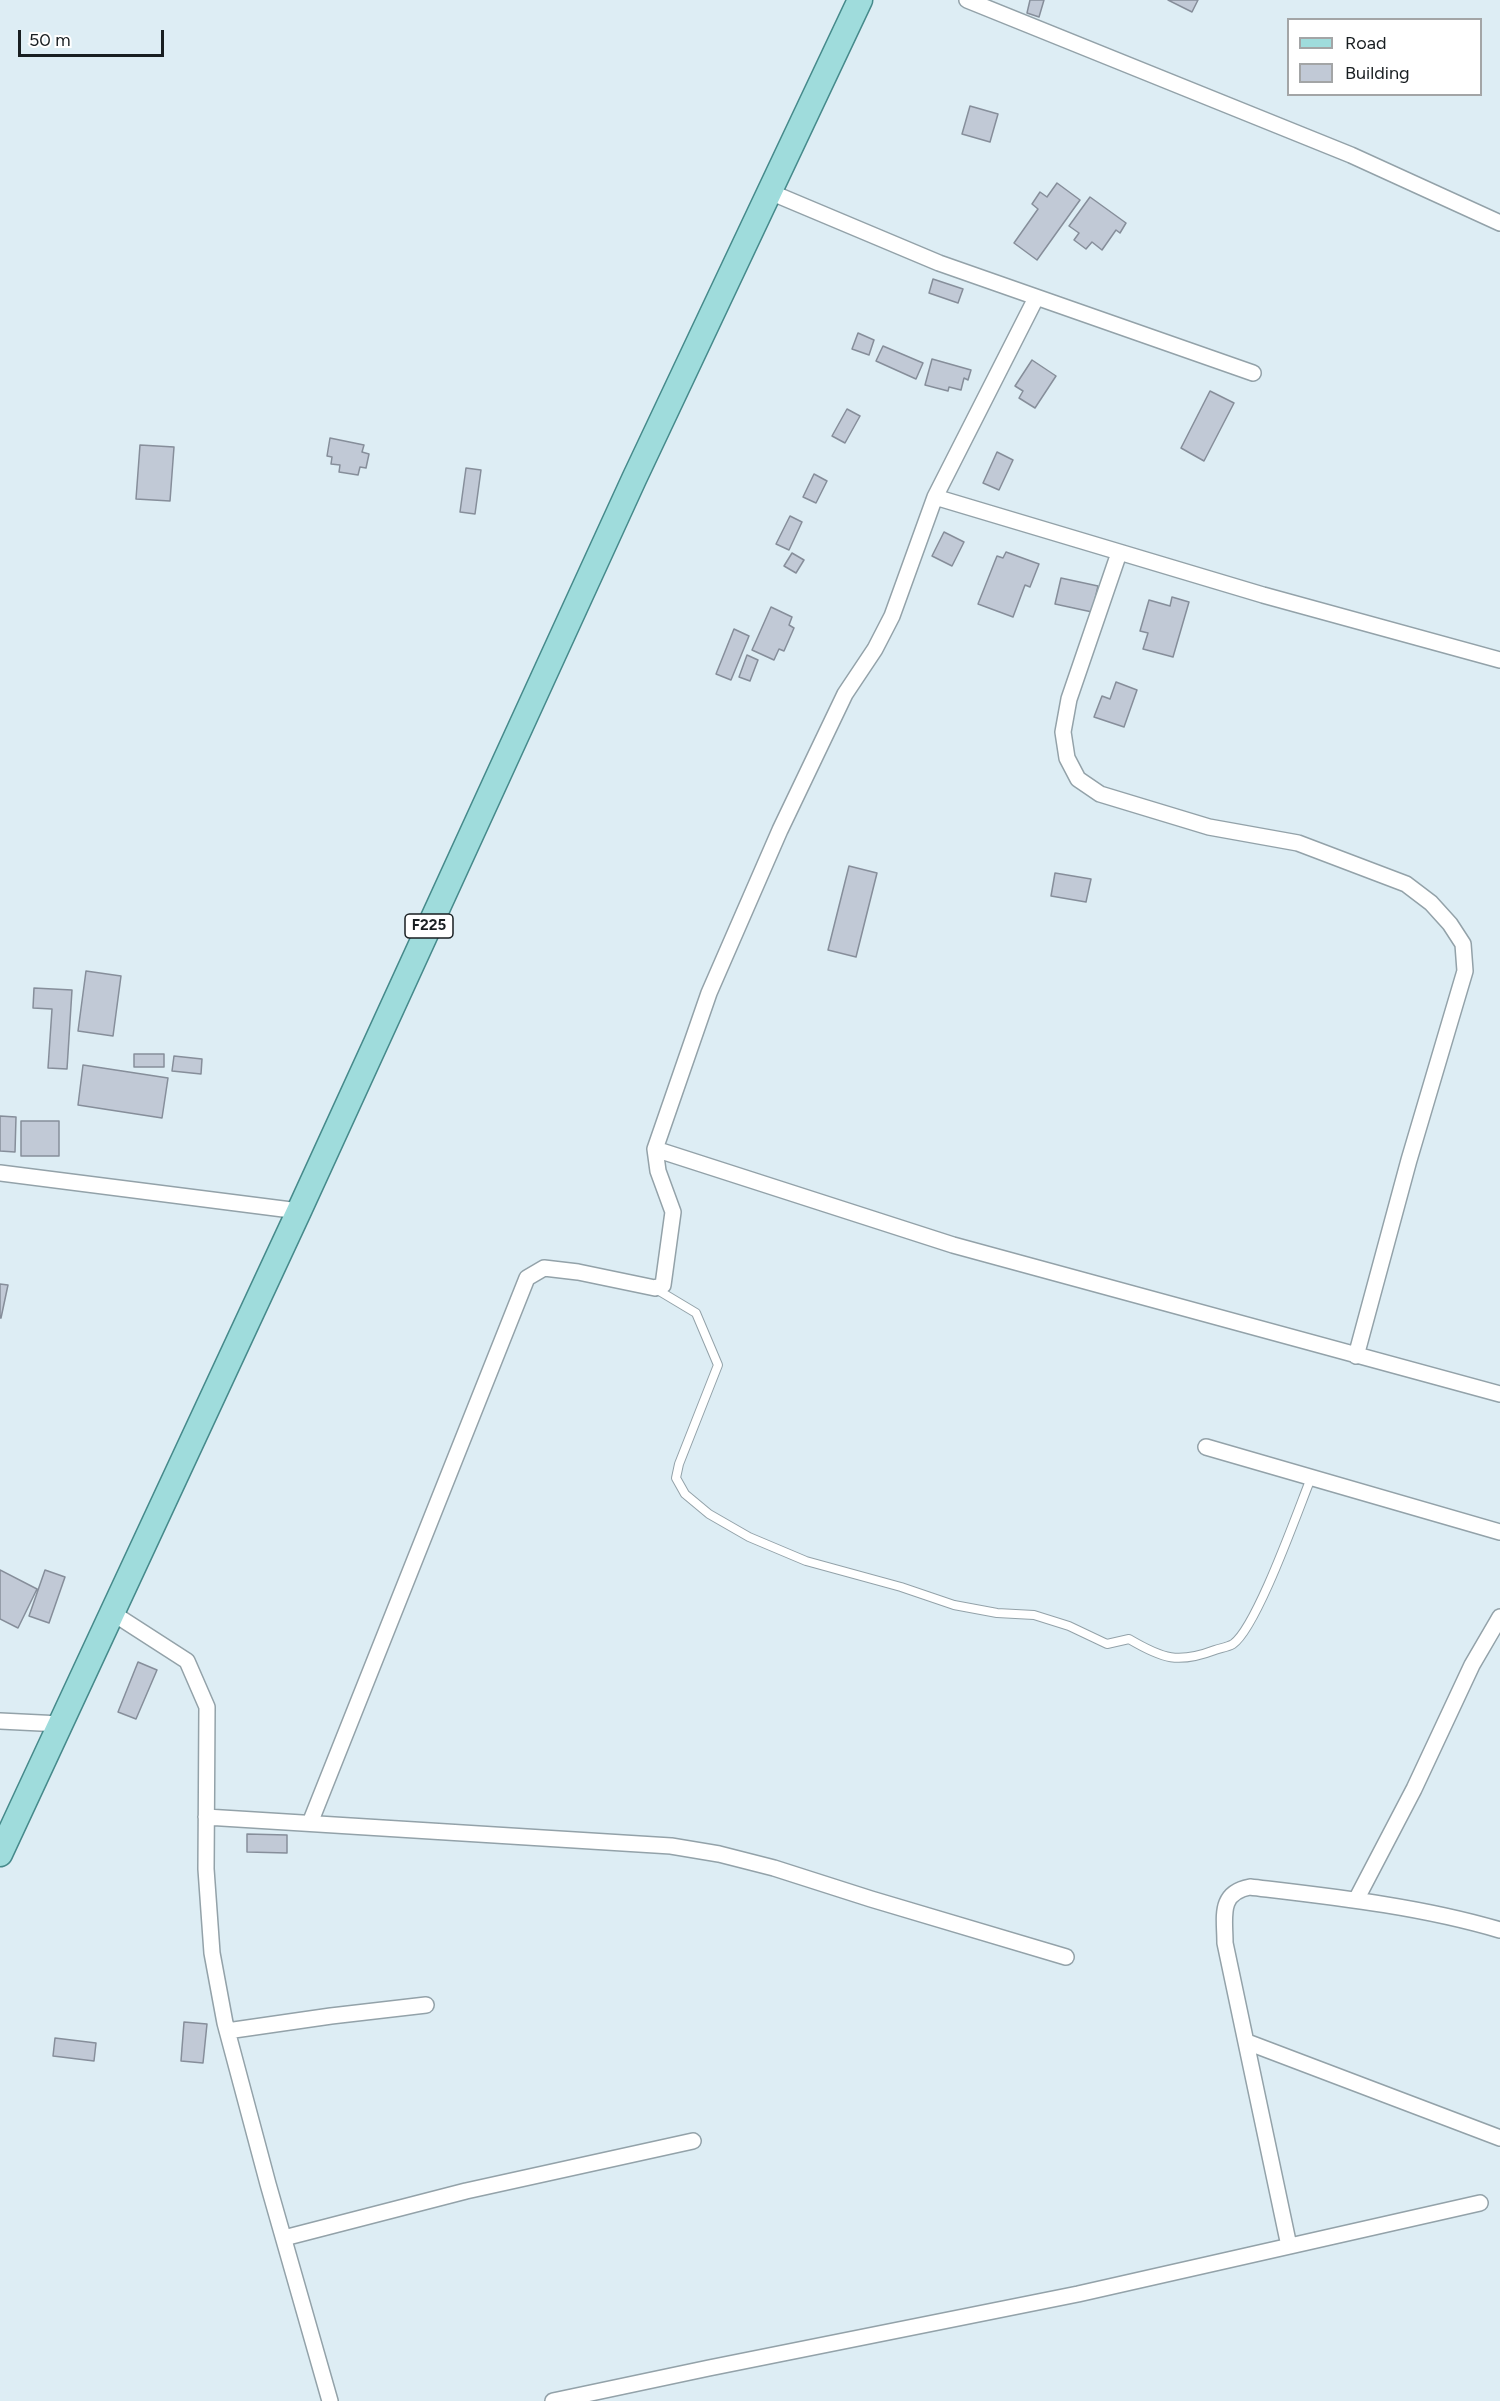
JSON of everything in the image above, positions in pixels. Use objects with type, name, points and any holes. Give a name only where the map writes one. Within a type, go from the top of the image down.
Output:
[{"type":"main road","name":"F225","points":[[0,1854],[634,479],[860,0]]},
{"type":"street","points":[[968,0],[1351,155],[1500,223]]},
{"type":"street","points":[[770,192],[939,263],[1253,373]]},
{"type":"street","points":[[310,1823],[527,1278],[544,1268],[578,1272],[655,1288],[664,1282],[673,1212],[658,1171],[654,1149],[709,993],[780,830],[835,713],[875,649],[892,615],[935,497],[1036,298]]},
{"type":"street","points":[[935,497],[1119,553],[1500,660]]},
{"type":"street","points":[[1119,553],[1069,699],[1063,732],[1067,758],[1078,779],[1100,794],[1209,827],[1298,843],[1406,884],[1431,903],[1450,924],[1463,944],[1465,971],[1409,1160],[1356,1356]]},
{"type":"street","points":[[654,1149],[953,1245],[1500,1394]]},
{"type":"street","points":[[0,1173],[298,1211]]},
{"type":"street","points":[[1206,1448],[1500,1532]]},
{"type":"street","points":[[111,1612],[187,1661],[207,1707],[206,1869],[212,1953],[227,2031],[330,2401]]},
{"type":"street","points":[[1356,1900],[1414,1789],[1472,1665],[1500,1617]]},
{"type":"street","points":[[0,1720],[61,1724]]},
{"type":"street","points":[[206,1817],[671,1846],[719,1854],[774,1868],[1066,1957]]},
{"type":"street","points":[[1289,2246],[1225,1943],[1225,1906],[1230,1895],[1238,1889],[1250,1887],[1356,1900],[1500,1930]]},
{"type":"street","points":[[227,2031],[426,2005]]},
{"type":"street","points":[[1247,2042],[1500,2138]]},
{"type":"street","points":[[284,2238],[466,2191],[693,2141]]},
{"type":"street","points":[[553,2401],[1078,2294],[1479,2203]]},
{"type":"lane","points":[[655,1288],[696,1313],[718,1365],[679,1464],[676,1478],[685,1494],[709,1514],[749,1538],[806,1561],[901,1587],[954,1605],[997,1613],[1034,1615],[1069,1626],[1107,1644],[1129,1639],[1150,1652],[1177,1660],[1233,1644],[1254,1616],[1311,1478]]},
{"type":"building","points":[[1030,0],[1044,0],[1039,17],[1027,13]]},
{"type":"building","points":[[1168,0],[1198,0],[1192,12]]},
{"type":"building","points":[[970,106],[998,114],[990,142],[962,134]]},
{"type":"building","points":[[1057,183],[1080,200],[1037,260],[1014,243],[1038,209],[1032,204],[1040,192],[1047,197]]},
{"type":"building","points":[[1090,197],[1126,223],[1120,233],[1116,230],[1102,250],[1092,242],[1086,249],[1074,240],[1079,233],[1069,226]]},
{"type":"building","points":[[933,279],[963,289],[958,303],[929,293]]},
{"type":"building","points":[[858,333],[874,340],[869,355],[852,349]]},
{"type":"building","points":[[883,346],[923,363],[916,379],[876,361]]},
{"type":"building","points":[[932,359],[971,370],[968,380],[964,378],[961,390],[949,387],[948,391],[925,385]]},
{"type":"building","points":[[1032,360],[1056,376],[1035,408],[1019,398],[1023,391],[1015,386]]},
{"type":"building","points":[[1210,391],[1234,403],[1204,461],[1181,448]]},
{"type":"building","points":[[847,409],[860,416],[845,443],[832,436]]},
{"type":"building","points":[[330,438],[364,445],[362,452],[369,454],[366,468],[360,467],[358,475],[339,472],[340,465],[331,464],[332,457],[327,456]]},
{"type":"building","points":[[140,445],[174,447],[170,501],[136,499]]},
{"type":"building","points":[[997,452],[1013,460],[999,490],[983,483]]},
{"type":"building","points":[[466,468],[481,470],[475,514],[460,512]]},
{"type":"building","points":[[814,474],[827,481],[816,503],[803,497]]},
{"type":"building","points":[[790,516],[802,522],[789,550],[776,544]]},
{"type":"building","points":[[944,532],[964,542],[952,566],[932,556]]},
{"type":"building","points":[[1006,552],[1039,564],[1030,587],[1025,585],[1013,617],[978,604],[997,556],[1003,558]]},
{"type":"building","points":[[792,553],[804,560],[796,573],[784,566]]},
{"type":"building","points":[[1061,578],[1098,586],[1092,612],[1055,604]]},
{"type":"building","points":[[1172,597],[1189,602],[1173,657],[1143,649],[1148,633],[1140,631],[1149,600],[1170,606]]},
{"type":"building","points":[[771,607],[792,617],[789,625],[794,628],[784,651],[779,649],[774,660],[752,650]]},
{"type":"building","points":[[734,629],[749,636],[731,680],[716,674]]},
{"type":"building","points":[[747,655],[758,660],[750,681],[739,677]]},
{"type":"building","points":[[1116,682],[1137,690],[1124,727],[1094,717],[1102,696],[1110,699]]},
{"type":"building","points":[[849,866],[877,873],[856,957],[828,950]]},
{"type":"building","points":[[1055,873],[1091,879],[1086,902],[1051,896]]},
{"type":"building","points":[[86,971],[121,976],[113,1036],[78,1031]]},
{"type":"building","points":[[34,988],[72,990],[67,1069],[48,1068],[52,1009],[33,1008]]},
{"type":"building","points":[[134,1054],[164,1054],[164,1067],[134,1067]]},
{"type":"building","points":[[174,1056],[202,1059],[201,1074],[172,1071]]},
{"type":"building","points":[[83,1065],[168,1078],[162,1118],[78,1105]]},
{"type":"building","points":[[0,1116],[16,1117],[15,1152],[0,1151]]},
{"type":"building","points":[[21,1121],[59,1121],[59,1156],[21,1156]]},
{"type":"building","points":[[0,1284],[8,1285],[1,1318],[0,1318]]},
{"type":"building","points":[[0,1570],[37,1589],[18,1628],[0,1619]]},
{"type":"building","points":[[45,1570],[65,1577],[49,1623],[29,1616]]},
{"type":"building","points":[[138,1662],[157,1670],[136,1719],[118,1712]]},
{"type":"building","points":[[247,1834],[287,1835],[287,1853],[247,1852]]},
{"type":"building","points":[[184,2022],[207,2024],[203,2063],[181,2061]]},
{"type":"building","points":[[55,2038],[96,2043],[94,2061],[53,2056]]}]
